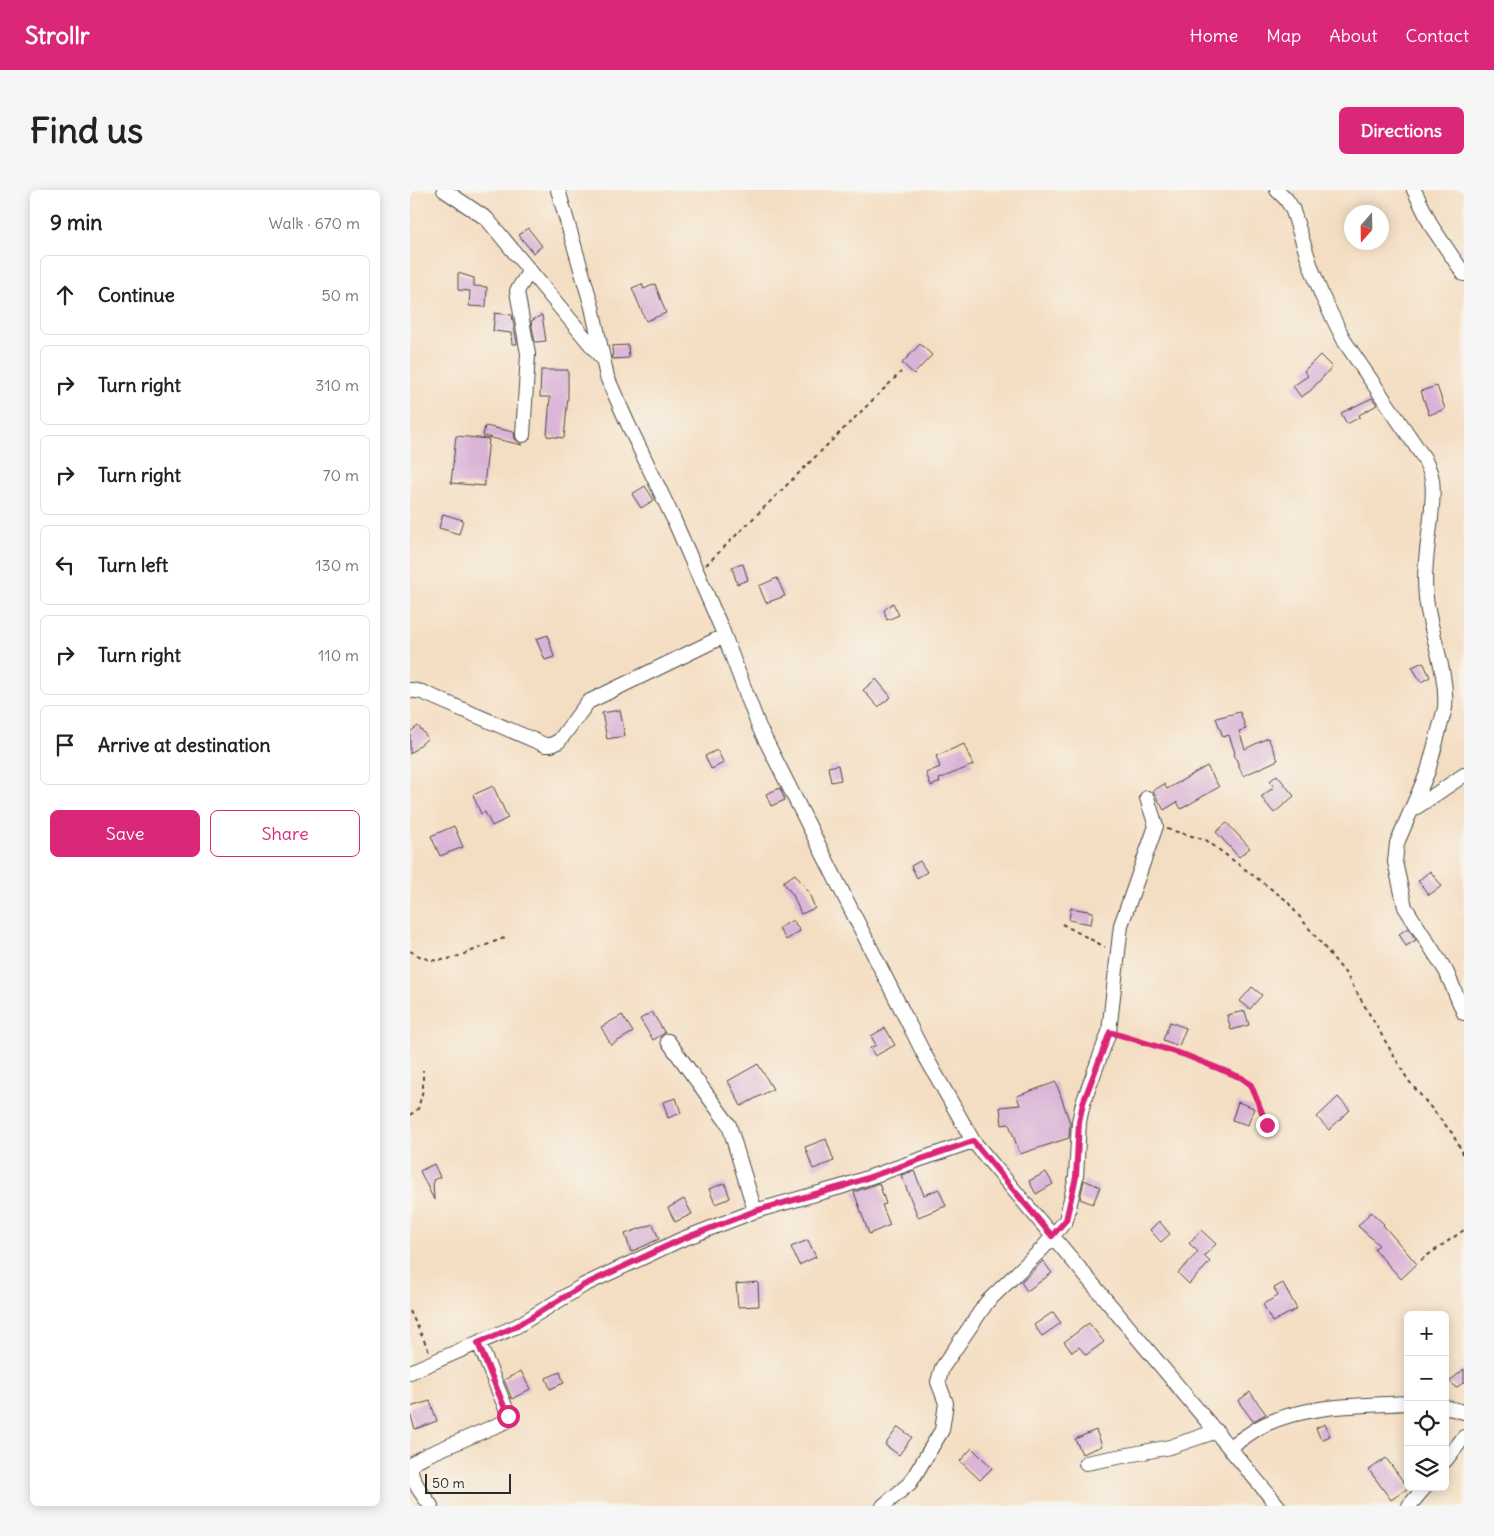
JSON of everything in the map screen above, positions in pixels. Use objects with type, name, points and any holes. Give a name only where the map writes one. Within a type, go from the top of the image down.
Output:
[{"type":"street","points":[[444,190],[487,219],[529,272],[604,360]]},
{"type":"street","points":[[558,190],[592,307],[607,377],[674,520],[724,636],[759,727],[923,1052],[973,1141],[1278,1506]]},
{"type":"street","points":[[1277,190],[1292,208],[1322,296],[1345,342],[1424,458],[1432,478],[1433,493],[1426,560],[1426,597],[1434,641],[1444,680],[1445,708],[1428,771],[1396,843],[1395,862],[1406,907],[1446,971],[1464,1013]]},
{"type":"street","points":[[1414,190],[1432,228],[1464,274]]},
{"type":"street","points":[[523,435],[528,354],[518,291],[529,272]]},
{"type":"street","points":[[410,690],[422,692],[545,745],[551,745],[559,741],[588,702],[724,636]]},
{"type":"street","points":[[1411,811],[1464,775]]},
{"type":"street","points":[[883,1506],[910,1484],[942,1430],[946,1402],[938,1382],[942,1368],[987,1302],[1042,1249],[1066,1220],[1076,1177],[1079,1122],[1083,1103],[1110,1032],[1122,924],[1156,826],[1147,798]]},
{"type":"street","points":[[668,1041],[729,1125],[755,1211]]},
{"type":"street","points":[[410,1372],[517,1326],[584,1285],[680,1240],[755,1211],[844,1186],[973,1141]]},
{"type":"street","points":[[432,1506],[412,1478],[411,1467],[415,1462],[507,1421],[508,1416],[478,1343]]},
{"type":"street","points":[[1230,1447],[1264,1424],[1285,1416],[1310,1411],[1404,1403]]},
{"type":"street","points":[[1449,1408],[1464,1412]]},
{"type":"street","points":[[1086,1463],[1170,1447],[1217,1431]]},
{"type":"street","points":[[1449,1456],[1464,1437]]},
{"type":"street","points":[[1409,1506],[1422,1491]]},
{"type":"path","points":[[697,573],[901,372]]},
{"type":"path","points":[[1156,826],[1206,840],[1286,900],[1346,974],[1408,1080],[1452,1133],[1464,1155]]},
{"type":"path","points":[[1062,924],[1118,954]]},
{"type":"path","points":[[410,951],[434,961],[463,955],[508,937]]},
{"type":"path","points":[[1110,1032],[1185,1055],[1242,1078],[1251,1085],[1270,1135]]},
{"type":"path","points":[[410,1115],[418,1109],[422,1090],[423,1070]]},
{"type":"path","points":[[1422,1260],[1464,1230]]},
{"type":"path","points":[[410,1311],[434,1362]]},
{"type":"building","points":[[528,228],[542,246],[533,253],[519,235]]},
{"type":"building","points":[[458,273],[474,278],[474,286],[487,287],[486,307],[469,306],[470,291],[458,290]]},
{"type":"building","points":[[642,284],[644,289],[655,284],[666,313],[646,321],[632,288]]},
{"type":"building","points":[[495,313],[512,315],[517,344],[512,344],[511,333],[493,331]]},
{"type":"building","points":[[542,315],[546,341],[535,342],[531,321]]},
{"type":"building","points":[[920,344],[932,355],[914,374],[902,363]]},
{"type":"building","points":[[628,345],[629,358],[613,359],[612,346]]},
{"type":"building","points":[[1320,355],[1332,367],[1310,391],[1301,397],[1293,386],[1308,376],[1304,371]]},
{"type":"building","points":[[541,370],[568,370],[568,397],[564,438],[547,436],[550,397],[540,397]]},
{"type":"building","points":[[1437,386],[1445,409],[1429,415],[1421,391]]},
{"type":"building","points":[[1372,398],[1377,405],[1347,424],[1341,413]]},
{"type":"building","points":[[485,426],[514,432],[515,439],[522,445],[483,436]]},
{"type":"building","points":[[456,436],[489,439],[484,486],[451,483]]},
{"type":"building","points":[[645,486],[654,500],[641,508],[632,494]]},
{"type":"building","points":[[443,514],[463,520],[459,534],[439,528]]},
{"type":"building","points":[[743,564],[748,580],[737,584],[732,567]]},
{"type":"building","points":[[777,578],[785,596],[766,603],[759,586]]},
{"type":"building","points":[[893,603],[899,615],[887,620],[884,610]]},
{"type":"building","points":[[548,635],[554,657],[545,660],[536,639]]},
{"type":"building","points":[[1423,662],[1430,677],[1421,682],[1412,667]]},
{"type":"building","points":[[876,679],[891,697],[878,707],[863,690]]},
{"type":"building","points":[[620,710],[625,736],[607,739],[602,713]]},
{"type":"building","points":[[1240,712],[1246,729],[1239,731],[1245,749],[1268,738],[1278,760],[1243,776],[1229,735],[1223,737],[1216,718]]},
{"type":"building","points":[[418,726],[428,738],[410,754],[410,732]]},
{"type":"building","points":[[964,744],[973,765],[939,779],[940,782],[931,786],[926,773],[940,767],[936,756]]},
{"type":"building","points":[[717,750],[724,763],[711,769],[705,756]]},
{"type":"building","points":[[838,765],[841,780],[831,782],[828,767]]},
{"type":"building","points":[[1207,766],[1219,787],[1181,809],[1177,802],[1164,810],[1153,791],[1164,784],[1167,789]]},
{"type":"building","points":[[1277,775],[1294,796],[1274,813],[1261,797],[1274,787],[1270,781]]},
{"type":"building","points":[[493,786],[508,818],[492,826],[485,812],[481,814],[473,795]]},
{"type":"building","points":[[780,788],[785,800],[771,806],[766,794]]},
{"type":"building","points":[[1227,823],[1250,848],[1239,857],[1216,832]]},
{"type":"building","points":[[454,826],[463,847],[440,856],[431,836]]},
{"type":"building","points":[[920,861],[927,872],[917,878],[911,866]]},
{"type":"building","points":[[1430,871],[1442,886],[1429,895],[1418,881]]},
{"type":"building","points":[[795,874],[808,891],[815,908],[801,914],[793,895],[783,882]]},
{"type":"building","points":[[1071,908],[1093,912],[1091,924],[1069,920]]},
{"type":"building","points":[[793,920],[800,931],[786,940],[779,928]]},
{"type":"building","points":[[1408,928],[1416,940],[1406,946],[1399,934]]},
{"type":"building","points":[[1252,987],[1262,995],[1250,1009],[1240,1001]]},
{"type":"building","points":[[1245,1011],[1249,1025],[1231,1030],[1227,1015]]},
{"type":"building","points":[[652,1012],[665,1033],[653,1040],[640,1019]]},
{"type":"building","points":[[622,1015],[633,1032],[611,1045],[601,1027]]},
{"type":"building","points":[[1170,1022],[1186,1028],[1179,1046],[1163,1040]]},
{"type":"building","points":[[885,1028],[895,1045],[875,1056],[870,1048],[876,1045],[871,1036]]},
{"type":"building","points":[[758,1064],[773,1089],[741,1106],[728,1081]]},
{"type":"building","points":[[1056,1082],[1070,1123],[1069,1138],[1020,1154],[1009,1124],[1002,1125],[1000,1107],[1020,1105],[1017,1096]]},
{"type":"building","points":[[1338,1097],[1350,1110],[1329,1130],[1317,1117]]},
{"type":"building","points":[[676,1098],[681,1113],[668,1118],[663,1102]]},
{"type":"building","points":[[1238,1102],[1254,1108],[1248,1125],[1232,1120]]},
{"type":"building","points":[[826,1139],[834,1161],[813,1169],[805,1147]]},
{"type":"building","points":[[434,1164],[440,1177],[433,1180],[434,1200],[420,1171]]},
{"type":"building","points":[[914,1171],[924,1195],[939,1189],[946,1206],[918,1217],[901,1175]]},
{"type":"building","points":[[1046,1172],[1053,1184],[1036,1194],[1029,1181]]},
{"type":"building","points":[[1084,1180],[1100,1187],[1093,1204],[1080,1199]]},
{"type":"building","points":[[725,1183],[730,1198],[715,1204],[709,1189]]},
{"type":"building","points":[[879,1183],[886,1204],[882,1205],[890,1225],[869,1234],[854,1192]]},
{"type":"building","points":[[684,1199],[692,1214],[675,1222],[668,1208]]},
{"type":"building","points":[[1371,1212],[1384,1224],[1417,1264],[1401,1279],[1374,1249],[1379,1245],[1358,1226]]},
{"type":"building","points":[[1159,1221],[1170,1234],[1161,1242],[1150,1230]]},
{"type":"building","points":[[653,1224],[659,1239],[631,1252],[625,1234]]},
{"type":"building","points":[[1201,1230],[1216,1244],[1204,1256],[1210,1262],[1189,1284],[1178,1273],[1198,1252],[1189,1243]]},
{"type":"building","points":[[808,1240],[816,1257],[799,1265],[791,1247]]},
{"type":"building","points":[[1043,1261],[1052,1273],[1027,1291],[1021,1282]]},
{"type":"building","points":[[758,1282],[759,1306],[738,1307],[736,1284]]},
{"type":"building","points":[[1283,1283],[1297,1309],[1272,1322],[1263,1304],[1278,1296],[1274,1288]]},
{"type":"building","points":[[1053,1312],[1061,1323],[1042,1336],[1034,1325]]},
{"type":"building","points":[[1089,1323],[1104,1342],[1086,1355],[1079,1347],[1072,1352],[1064,1342]]},
{"type":"building","points":[[1464,1369],[1464,1382],[1456,1388],[1450,1381]]},
{"type":"building","points":[[521,1371],[530,1389],[512,1399],[504,1380]]},
{"type":"building","points":[[560,1372],[564,1383],[550,1389],[546,1378]]},
{"type":"building","points":[[1250,1392],[1266,1414],[1253,1421],[1238,1401]]},
{"type":"building","points":[[430,1401],[437,1421],[415,1429],[410,1407]]},
{"type":"building","points":[[1325,1424],[1330,1436],[1321,1440],[1316,1428]]},
{"type":"building","points":[[898,1427],[912,1437],[899,1455],[885,1445]]},
{"type":"building","points":[[1096,1430],[1102,1446],[1082,1454],[1075,1439]]},
{"type":"building","points":[[972,1448],[992,1468],[980,1480],[960,1461]]},
{"type":"building","points":[[1386,1458],[1404,1483],[1404,1491],[1391,1500],[1369,1470]]},
{"type":"route","points":[[508,1416],[478,1343],[517,1326],[584,1285],[680,1240],[755,1211],[844,1186],[973,1141],[1052,1236],[1066,1220],[1076,1177],[1079,1122],[1083,1103],[1110,1032],[1185,1055],[1242,1078],[1251,1085],[1267,1125]]}]
